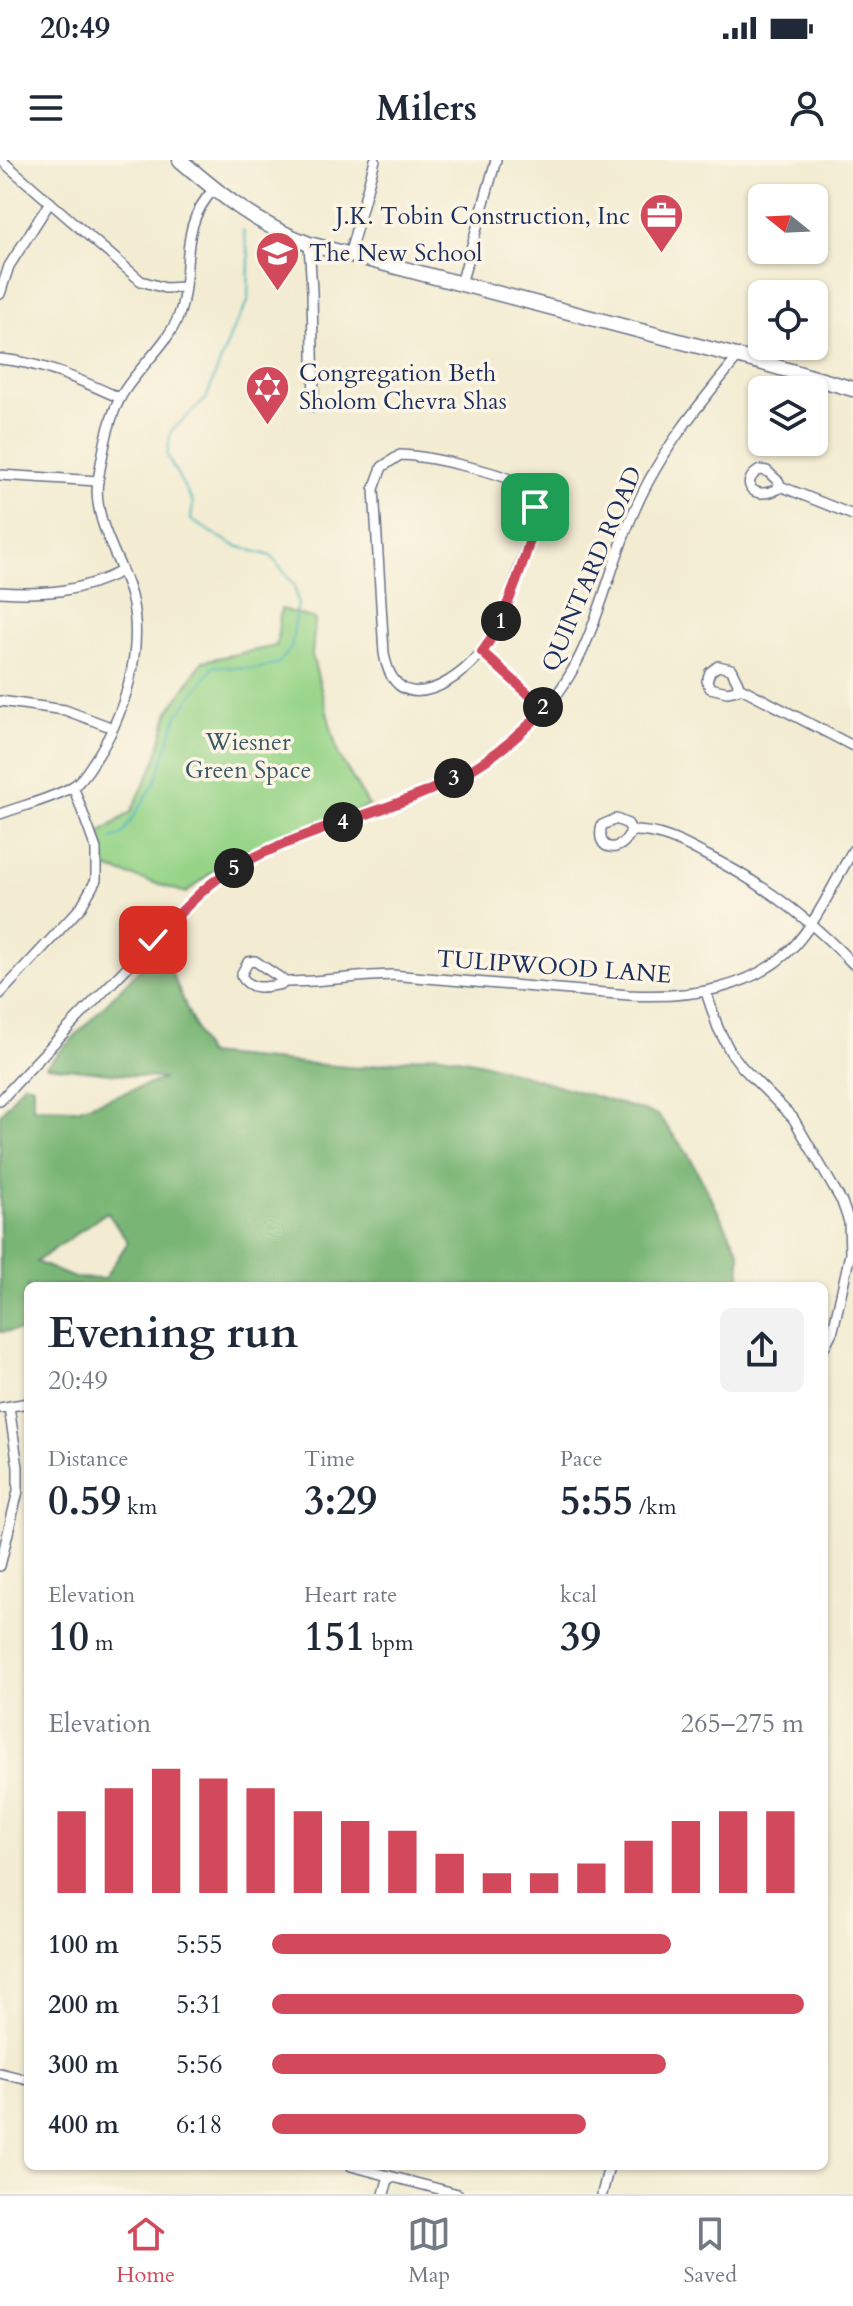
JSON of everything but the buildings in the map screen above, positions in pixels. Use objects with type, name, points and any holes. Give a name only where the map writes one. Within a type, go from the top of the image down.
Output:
[{"type":"street","points":[[1,160],[141,281],[165,288],[184,287]]},
{"type":"street","points":[[180,160],[252,218],[309,244],[853,389]]},
{"type":"street","points":[[349,256],[375,160]]},
{"type":"street","points":[[461,284],[496,160]]},
{"type":"street","points":[[0,814],[73,786],[84,776],[113,728],[128,682],[135,635],[130,594],[102,521],[97,497],[98,481],[112,418],[120,398],[168,334],[181,308],[187,244],[193,218],[202,201],[214,189]]},
{"type":"street","points":[[0,294],[2,275],[50,202]]},
{"type":"street","points":[[309,244],[314,407]]},
{"type":"street","name":"QUINTARD ROAD","points":[[0,1101],[153,940],[207,887],[227,872],[289,842],[451,780],[510,742],[545,709],[561,691],[585,648],[618,551],[647,482],[673,442],[738,357]]},
{"type":"street","points":[[0,359],[36,363],[120,398]]},
{"type":"street","points":[[414,455],[512,480],[531,496],[535,507],[532,529],[498,627],[482,652],[465,668],[426,693],[415,693],[400,686],[386,669],[374,489],[382,467],[395,456],[414,455]]},
{"type":"street","points":[[0,475],[98,481]]},
{"type":"street","points":[[780,486],[853,515]]},
{"type":"street","points":[[0,592],[54,593],[82,588],[122,571]]},
{"type":"street","points":[[482,652],[545,709]]},
{"type":"street","points":[[739,687],[853,746]]},
{"type":"street","points":[[0,701],[65,710],[113,728]]},
{"type":"street","points":[[2,988],[81,907],[96,880],[96,849],[73,786]]},
{"type":"street","points":[[631,831],[658,833],[733,868],[777,896],[853,964]]},
{"type":"street","name":"TULIPWOOD LANE","points":[[284,982],[391,975],[665,997],[706,992],[748,977],[796,943],[853,850]]},
{"type":"street","points":[[706,992],[718,1028],[730,1051],[793,1118],[838,1193],[849,1222],[852,1254],[828,1340]]},
{"type":"street","points":[[0,1566],[18,1491],[18,1467],[4,1407],[24,1404]]},
{"type":"street","points":[[0,2073],[24,2079]]},
{"type":"street","points":[[366,2170],[458,2194]]},
{"type":"street","points":[[602,2194],[608,2170]]},
{"type":"street","points":[[384,2194],[389,2176]]},
{"type":"green space","name":"Wiesner Green Space","points":[[281,609],[315,619],[312,655],[338,754],[369,806],[231,857],[186,893],[106,868],[100,833],[131,812],[156,760],[169,711],[203,661],[276,646]]},
{"type":"green space","points":[[161,947],[206,1054],[358,1068],[436,1054],[479,1062],[658,1115],[688,1154],[740,1253],[740,1282],[24,1282],[24,1330],[0,1332],[0,1115],[24,1083],[33,1086],[33,1108],[77,1109],[164,1079],[46,1066]],"holes":[[[107,1212],[128,1242],[104,1279],[74,1278],[36,1262]]]},
{"type":"waterway","points":[[112,839],[122,835],[155,783],[177,716],[214,666],[256,669],[279,663],[291,648],[298,604],[294,585],[271,556],[233,545],[191,520],[193,503],[167,456],[171,431],[206,399],[233,329],[248,302],[249,257],[243,230]]},
{"type":"place","name":"J.K. Tobin Construction, Inc","points":[[661,255]]},
{"type":"place","name":"The New School","points":[[278,292]]},
{"type":"place","name":"Congregation Beth Sholom Chevra Shas","points":[[268,426]]},
{"type":"route","points":[[153,940],[207,887],[227,872],[289,842],[439,786],[475,767],[510,742],[545,709],[482,652],[498,627],[510,596],[532,529],[535,507]]}]
